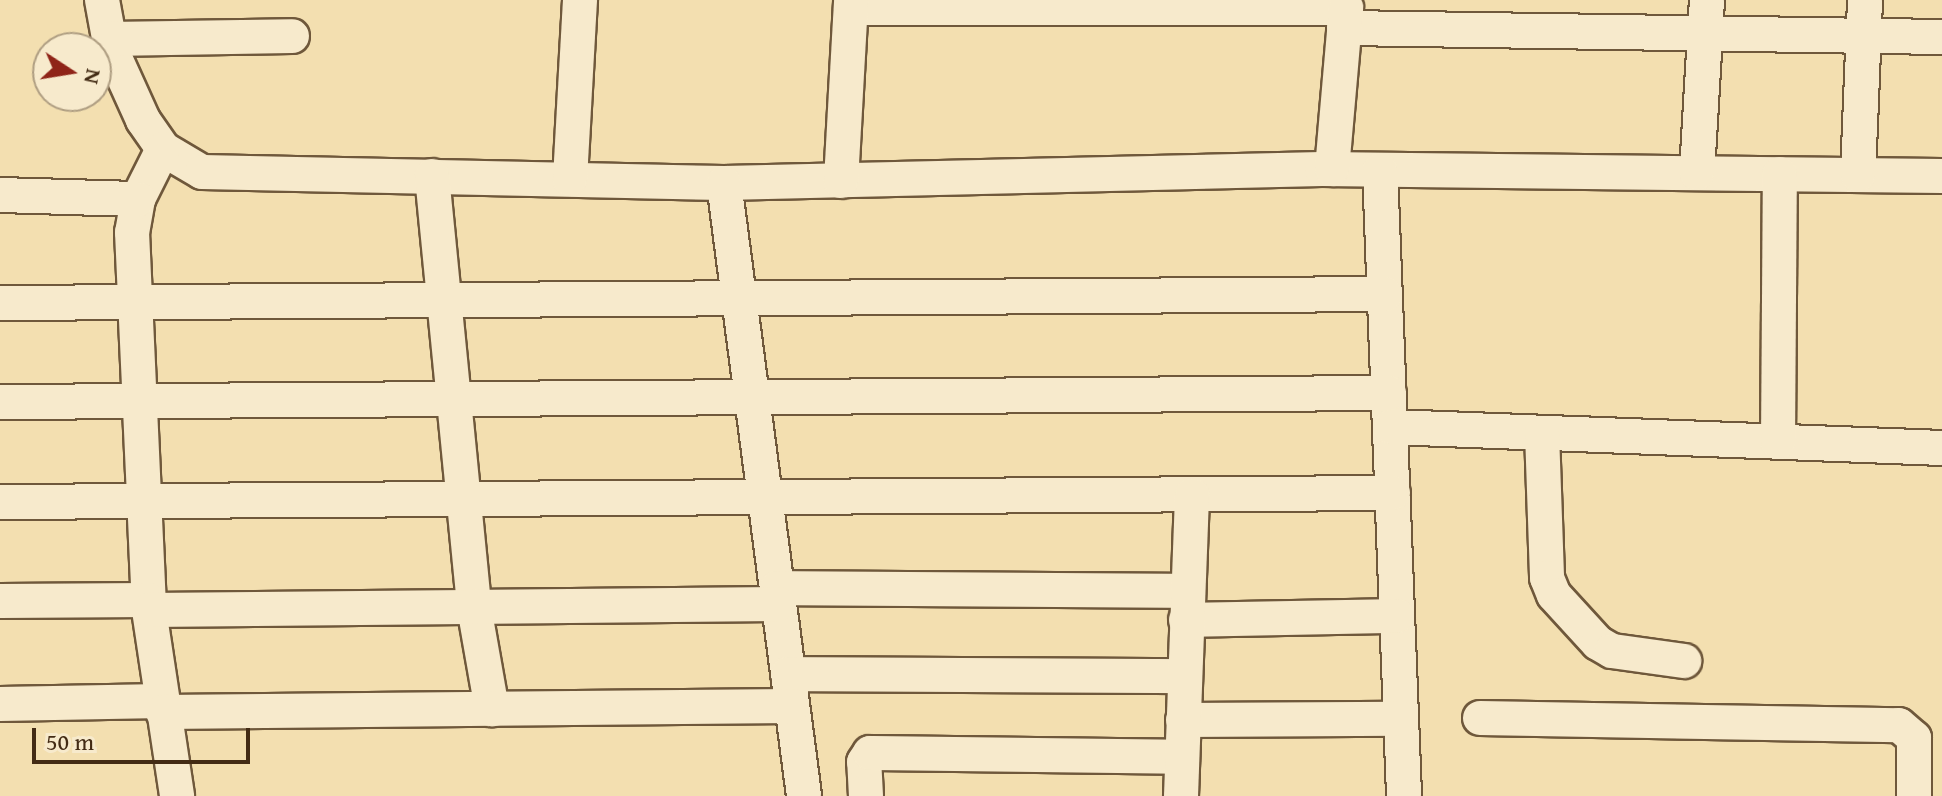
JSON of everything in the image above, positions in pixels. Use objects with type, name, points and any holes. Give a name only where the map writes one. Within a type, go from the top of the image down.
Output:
[{"type":"street","points":[[102,0],[108,32]]},
{"type":"street","points":[[570,179],[580,0]]},
{"type":"street","points":[[1697,173],[1707,0]]},
{"type":"street","points":[[1858,175],[1865,0]]},
{"type":"street","points":[[841,181],[847,2],[1258,4],[1346,12],[1511,16],[1705,35],[1942,37]]},
{"type":"street","points":[[1332,169],[1346,12]]},
{"type":"street","points":[[112,39],[292,36]]},
{"type":"street","points":[[112,46],[143,120],[163,149],[202,172],[724,183],[1332,169],[1942,176]]},
{"type":"street","points":[[163,149],[138,199],[132,232],[149,605],[177,796]]},
{"type":"street","points":[[1380,170],[1404,796]]},
{"type":"street","points":[[1778,442],[1780,174]]},
{"type":"street","points":[[432,176],[474,607],[492,709]]},
{"type":"street","points":[[724,183],[804,796]]},
{"type":"street","points":[[0,195],[138,199]]},
{"type":"street","points":[[0,303],[738,301],[1385,294]]},
{"type":"street","points":[[0,402],[1389,393]]},
{"type":"street","points":[[1391,427],[1942,448]]},
{"type":"street","points":[[1542,433],[1547,578],[1554,595],[1598,643],[1612,651],[1684,661]]},
{"type":"street","points":[[0,502],[1393,493]]},
{"type":"street","points":[[1181,796],[1192,495]]},
{"type":"street","points":[[0,601],[474,607],[778,596],[1187,605],[1397,616]]},
{"type":"street","points":[[0,704],[492,709],[790,690],[1185,676]]},
{"type":"street","points":[[1480,718],[1899,725],[1914,738],[1914,796]]},
{"type":"street","points":[[1183,720],[1401,719]]},
{"type":"street","points":[[866,796],[864,762],[870,753],[1182,757]]}]
